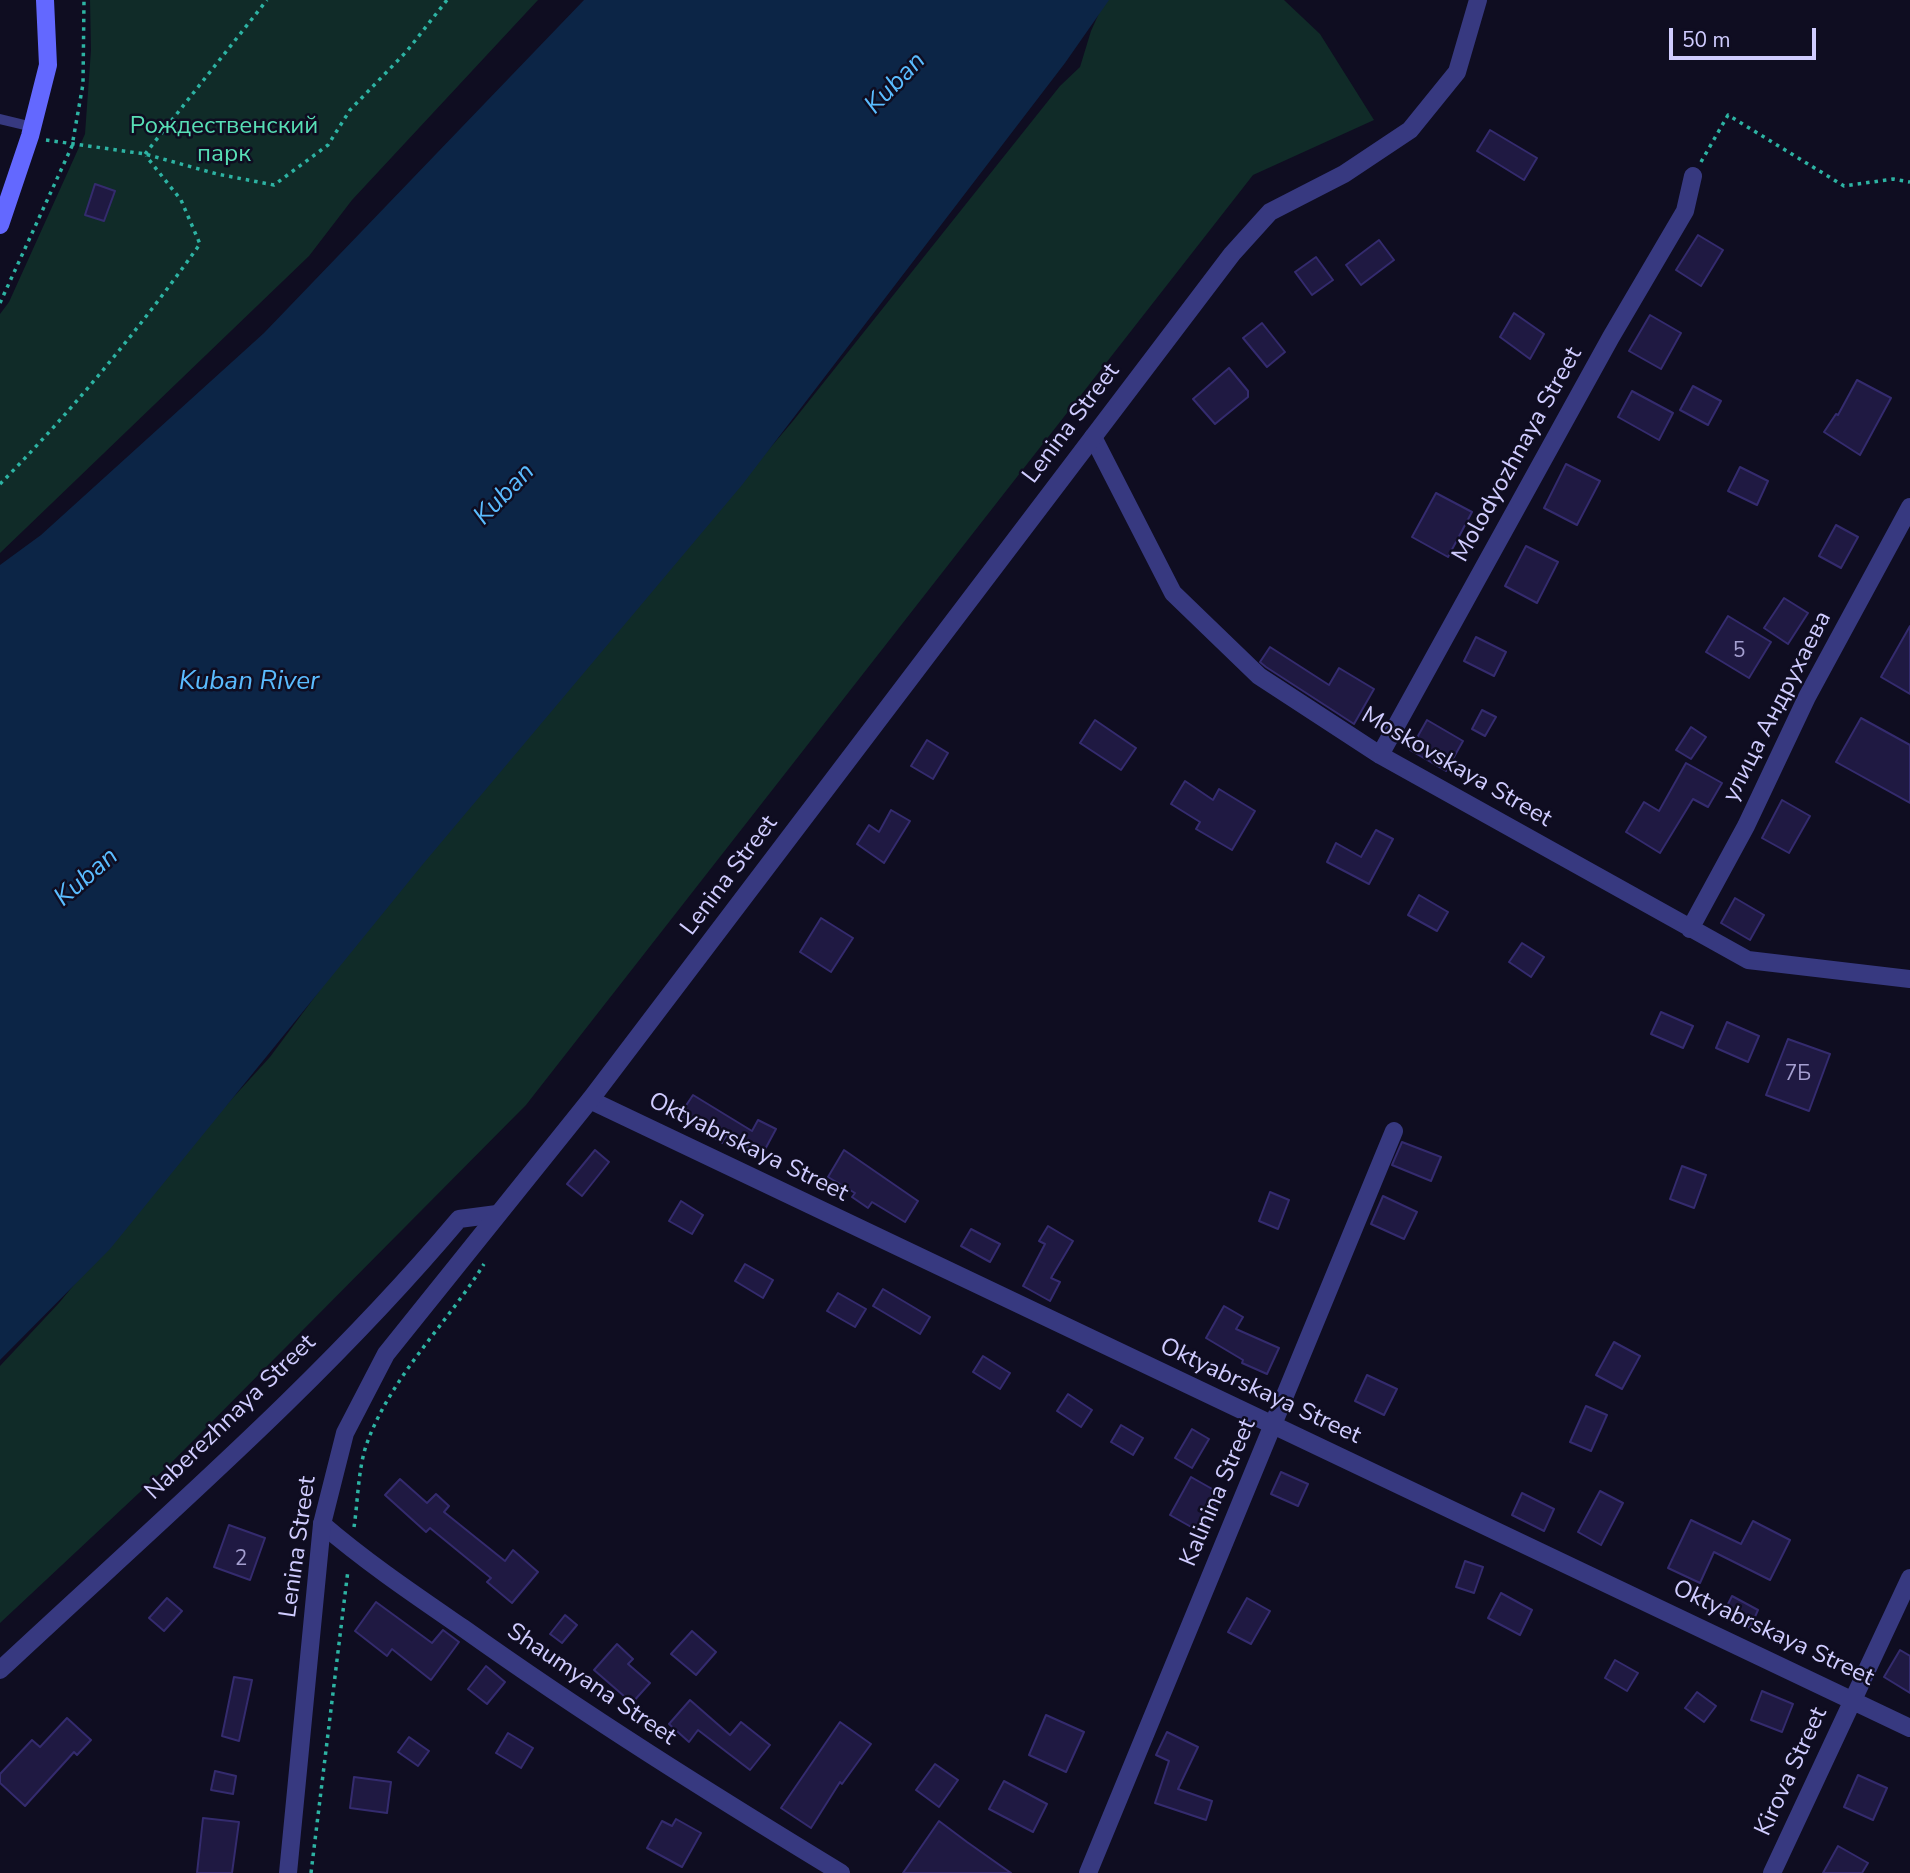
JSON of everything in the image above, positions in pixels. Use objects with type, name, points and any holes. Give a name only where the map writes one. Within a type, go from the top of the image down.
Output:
[{"type":"main road","points":[[0,225],[32,132],[48,65],[45,0]]},
{"type":"street","name":"Lenina Street","points":[[288,1873],[322,1524],[345,1433],[386,1354],[590,1100],[1232,254],[1270,212],[1344,174],[1410,130],[1457,72],[1468,45],[1478,0]]},
{"type":"street","name":"Molodyozhnaya Street","points":[[1380,755],[1611,337],[1685,211],[1693,176]]},
{"type":"street","name":"Moskovskaya Street","points":[[1093,437],[1174,593],[1259,676],[1380,755],[1748,960],[1910,979]]},
{"type":"street","name":"улица Андрухаева","points":[[1690,929],[1746,826],[1807,697],[1910,507]]},
{"type":"street","name":"Oktyabrskaya Street","points":[[590,1100],[1910,1728]]},
{"type":"street","name":"Kalinina Street","points":[[1088,1873],[1394,1131]]},
{"type":"street","name":"Naberezhnaya Street","points":[[0,1670],[282,1406],[412,1275],[459,1219],[497,1214]]},
{"type":"street","name":"Shaumyana Street","points":[[322,1524],[351,1549],[528,1675],[841,1873]]},
{"type":"street","name":"Kirova Street","points":[[1772,1873],[1910,1578]]},
{"type":"lane","points":[[0,119],[32,132]]},
{"type":"path","points":[[0,303],[72,146],[83,84],[84,0]]},
{"type":"path","points":[[145,155],[267,0]]},
{"type":"path","points":[[32,132],[72,146],[145,155],[217,174],[274,185],[328,145],[350,110],[407,51],[447,0]]},
{"type":"path","points":[[1693,176],[1728,115],[1844,186],[1893,179],[1910,182]]},
{"type":"path","points":[[0,484],[29,455],[159,302],[200,244],[181,200],[145,155]]},
{"type":"path","points":[[311,1873],[366,1444],[401,1378],[462,1299],[489,1256]]},
{"type":"green space","name":"Рождественский парк","points":[[90,0],[538,0],[352,200],[309,256],[0,553],[0,314],[9,302],[85,134],[91,50]]},
{"type":"green space","points":[[1105,0],[1284,0],[1320,34],[1374,120],[1253,175],[526,1105],[170,1464],[0,1623],[0,1366],[59,1303],[189,1146],[270,1057],[392,893],[793,421],[1060,86],[1080,67],[1091,31]]},
{"type":"water","name":"Kuban River","points":[[584,0],[1109,0],[1065,63],[742,485],[423,864],[110,1249],[0,1360],[0,565],[41,535],[264,333]]},
{"type":"building","points":[[1490,130],[1537,158],[1524,180],[1477,151]]},
{"type":"building","points":[[95,184],[115,191],[104,221],[85,215]]},
{"type":"building","points":[[1698,235],[1723,250],[1701,286],[1676,270]]},
{"type":"building","points":[[1379,240],[1394,260],[1361,285],[1346,265]]},
{"type":"building","points":[[1316,257],[1333,280],[1312,295],[1295,272]]},
{"type":"building","points":[[1514,313],[1544,334],[1530,359],[1500,337]]},
{"type":"building","points":[[1650,315],[1681,333],[1661,369],[1629,351]]},
{"type":"building","points":[[1262,323],[1285,352],[1267,367],[1243,338]]},
{"type":"building","points":[[1229,368],[1248,391],[1248,397],[1215,424],[1193,399]]},
{"type":"building","points":[[1857,380],[1891,398],[1860,455],[1824,432],[1836,414],[1838,415]]},
{"type":"building","points":[[1693,386],[1721,401],[1708,425],[1680,410]]},
{"type":"building","points":[[1632,391],[1673,413],[1659,440],[1618,417]]},
{"type":"building","points":[[1566,464],[1600,481],[1577,525],[1544,508]]},
{"type":"building","points":[[1740,467],[1768,481],[1757,505],[1728,491]]},
{"type":"building","points":[[1436,493],[1472,512],[1448,557],[1412,537]]},
{"type":"building","points":[[1836,525],[1858,537],[1841,568],[1819,556]]},
{"type":"building","points":[[1526,546],[1558,562],[1537,603],[1505,586]]},
{"type":"building","points":[[1784,598],[1808,613],[1788,644],[1764,628]]},
{"type":"building","points":[[1728,616],[1771,642],[1749,678],[1706,652]]},
{"type":"building","points":[[1910,626],[1910,694],[1881,677]]},
{"type":"building","points":[[1476,637],[1506,652],[1494,676],[1464,661]]},
{"type":"building","points":[[1270,647],[1329,685],[1339,668],[1374,689],[1354,724],[1260,662]]},
{"type":"building","points":[[1482,710],[1496,717],[1485,736],[1472,729]]},
{"type":"building","points":[[1861,718],[1910,745],[1910,803],[1836,762]]},
{"type":"building","points":[[1095,720],[1136,748],[1121,770],[1080,743]]},
{"type":"building","points":[[1427,720],[1463,741],[1446,771],[1410,750]]},
{"type":"building","points":[[1691,727],[1706,737],[1691,759],[1676,750]]},
{"type":"building","points":[[927,740],[948,753],[933,779],[911,766]]},
{"type":"building","points":[[1686,763],[1722,783],[1708,807],[1693,799],[1660,853],[1626,832],[1644,802],[1659,811]]},
{"type":"building","points":[[1185,781],[1213,800],[1219,789],[1255,811],[1232,850],[1196,829],[1200,822],[1171,804]]},
{"type":"building","points":[[1782,800],[1810,816],[1789,853],[1762,838]]},
{"type":"building","points":[[891,810],[910,821],[884,863],[857,844],[869,825],[879,832]]},
{"type":"building","points":[[1376,830],[1393,839],[1369,884],[1327,862],[1336,843],[1361,857]]},
{"type":"building","points":[[1419,895],[1448,912],[1437,931],[1408,915]]},
{"type":"building","points":[[1735,898],[1764,915],[1750,940],[1721,923]]},
{"type":"building","points":[[821,918],[853,938],[831,972],[800,952]]},
{"type":"building","points":[[1522,943],[1544,957],[1531,977],[1509,962]]},
{"type":"building","points":[[1661,1012],[1693,1026],[1683,1048],[1651,1034]]},
{"type":"building","points":[[1727,1022],[1759,1036],[1748,1062],[1716,1048]]},
{"type":"building","points":[[1788,1039],[1830,1054],[1809,1111],[1766,1095]]},
{"type":"building","points":[[693,1095],[752,1131],[758,1120],[776,1129],[762,1155],[726,1136],[722,1143],[679,1116]]},
{"type":"building","points":[[1402,1142],[1441,1157],[1431,1181],[1392,1165]]},
{"type":"building","points":[[595,1150],[609,1162],[582,1196],[567,1184]]},
{"type":"building","points":[[844,1150],[918,1201],[905,1222],[872,1202],[868,1208],[852,1197],[855,1193],[828,1177]]},
{"type":"building","points":[[1682,1166],[1706,1175],[1694,1208],[1670,1199]]},
{"type":"building","points":[[1270,1192],[1289,1200],[1278,1229],[1259,1221]]},
{"type":"building","points":[[1383,1196],[1417,1212],[1404,1239],[1371,1224]]},
{"type":"building","points":[[681,1201],[703,1215],[692,1234],[669,1221]]},
{"type":"building","points":[[1048,1226],[1073,1241],[1051,1278],[1060,1282],[1050,1301],[1023,1286],[1045,1244],[1039,1241]]},
{"type":"building","points":[[971,1229],[1000,1244],[990,1262],[961,1246]]},
{"type":"building","points":[[745,1264],[773,1280],[763,1298],[735,1281]]},
{"type":"building","points":[[883,1289],[930,1317],[920,1334],[873,1306]]},
{"type":"building","points":[[838,1293],[866,1309],[855,1327],[827,1311]]},
{"type":"building","points":[[1224,1306],[1243,1317],[1236,1329],[1279,1348],[1267,1374],[1242,1363],[1243,1360],[1206,1338]]},
{"type":"building","points":[[1614,1342],[1640,1356],[1622,1389],[1596,1375]]},
{"type":"building","points":[[983,1356],[1010,1373],[1000,1389],[973,1372]]},
{"type":"building","points":[[1367,1375],[1397,1389],[1384,1415],[1355,1401]]},
{"type":"building","points":[[1068,1394],[1092,1410],[1081,1427],[1057,1411]]},
{"type":"building","points":[[1586,1406],[1607,1415],[1591,1451],[1570,1442]]},
{"type":"building","points":[[1121,1425],[1143,1438],[1133,1455],[1111,1442]]},
{"type":"building","points":[[1192,1429],[1209,1439],[1192,1468],[1175,1458]]},
{"type":"building","points":[[1281,1472],[1308,1484],[1298,1506],[1271,1494]]},
{"type":"building","points":[[1191,1477],[1221,1494],[1200,1532],[1170,1515]]},
{"type":"building","points":[[400,1479],[427,1503],[436,1494],[449,1506],[444,1512],[505,1561],[513,1550],[538,1572],[512,1603],[487,1582],[491,1578],[430,1528],[426,1532],[385,1495]]},
{"type":"building","points":[[1600,1491],[1623,1503],[1601,1545],[1578,1532]]},
{"type":"building","points":[[1522,1493],[1554,1509],[1544,1531],[1512,1515]]},
{"type":"building","points":[[1691,1520],[1741,1544],[1753,1521],[1790,1540],[1770,1580],[1714,1552],[1700,1583],[1668,1568]]},
{"type":"building","points":[[229,1525],[265,1538],[250,1580],[214,1567]]},
{"type":"building","points":[[1465,1561],[1483,1567],[1474,1593],[1456,1587]]},
{"type":"building","points":[[1501,1593],[1532,1610],[1520,1635],[1488,1618]]},
{"type":"building","points":[[1732,1596],[1758,1610],[1750,1628],[1723,1614]]},
{"type":"building","points":[[167,1598],[182,1611],[164,1631],[149,1618]]},
{"type":"building","points":[[1247,1598],[1270,1611],[1251,1644],[1228,1632]]},
{"type":"building","points":[[376,1602],[432,1643],[443,1630],[459,1642],[431,1680],[392,1649],[387,1656],[355,1631]]},
{"type":"building","points":[[565,1615],[577,1625],[562,1643],[550,1634]]},
{"type":"building","points":[[692,1631],[716,1652],[696,1675],[671,1654]]},
{"type":"building","points":[[617,1644],[633,1659],[628,1664],[650,1683],[632,1703],[594,1670]]},
{"type":"building","points":[[1900,1650],[1910,1656],[1910,1693],[1884,1677]]},
{"type":"building","points":[[1615,1660],[1638,1673],[1627,1691],[1605,1678]]},
{"type":"building","points":[[486,1666],[505,1682],[487,1704],[468,1689]]},
{"type":"building","points":[[234,1677],[252,1680],[239,1741],[222,1736]]},
{"type":"building","points":[[1762,1691],[1793,1704],[1782,1732],[1751,1720]]},
{"type":"building","points":[[1697,1692],[1716,1706],[1704,1722],[1685,1708]]},
{"type":"building","points":[[690,1700],[730,1735],[741,1722],[770,1745],[750,1770],[698,1730],[689,1742],[669,1724]]},
{"type":"building","points":[[1046,1715],[1084,1732],[1066,1772],[1029,1755]]},
{"type":"building","points":[[67,1718],[91,1740],[77,1755],[74,1752],[25,1806],[0,1783],[0,1774],[32,1740],[40,1747]]},
{"type":"building","points":[[840,1722],[871,1744],[842,1784],[840,1782],[811,1828],[781,1808]]},
{"type":"building","points":[[1167,1732],[1198,1747],[1178,1789],[1212,1801],[1206,1820],[1155,1803],[1169,1761],[1156,1755]]},
{"type":"building","points":[[508,1733],[533,1748],[521,1768],[496,1753]]},
{"type":"building","points":[[409,1737],[429,1751],[418,1766],[398,1752]]},
{"type":"building","points":[[935,1764],[958,1780],[939,1807],[916,1790]]},
{"type":"building","points":[[215,1771],[236,1776],[233,1794],[211,1790]]},
{"type":"building","points":[[1858,1775],[1887,1788],[1873,1820],[1844,1807]]},
{"type":"building","points":[[354,1777],[391,1782],[387,1813],[350,1808]]},
{"type":"building","points":[[1004,1781],[1047,1804],[1033,1832],[989,1809]]},
{"type":"building","points":[[203,1818],[239,1822],[232,1873],[197,1873]]},
{"type":"building","points":[[676,1819],[701,1833],[682,1867],[647,1848],[662,1821],[672,1826]]},
{"type":"building","points":[[939,1821],[967,1842],[1011,1873],[903,1873]]},
{"type":"building","points":[[1838,1846],[1868,1863],[1862,1873],[1823,1873]]},
{"type":"water label","name":"Kuban","points":[[896,84]]},
{"type":"water label","name":"Kuban","points":[[505,495]]},
{"type":"water label","name":"Kuban","points":[[87,878]]}]
